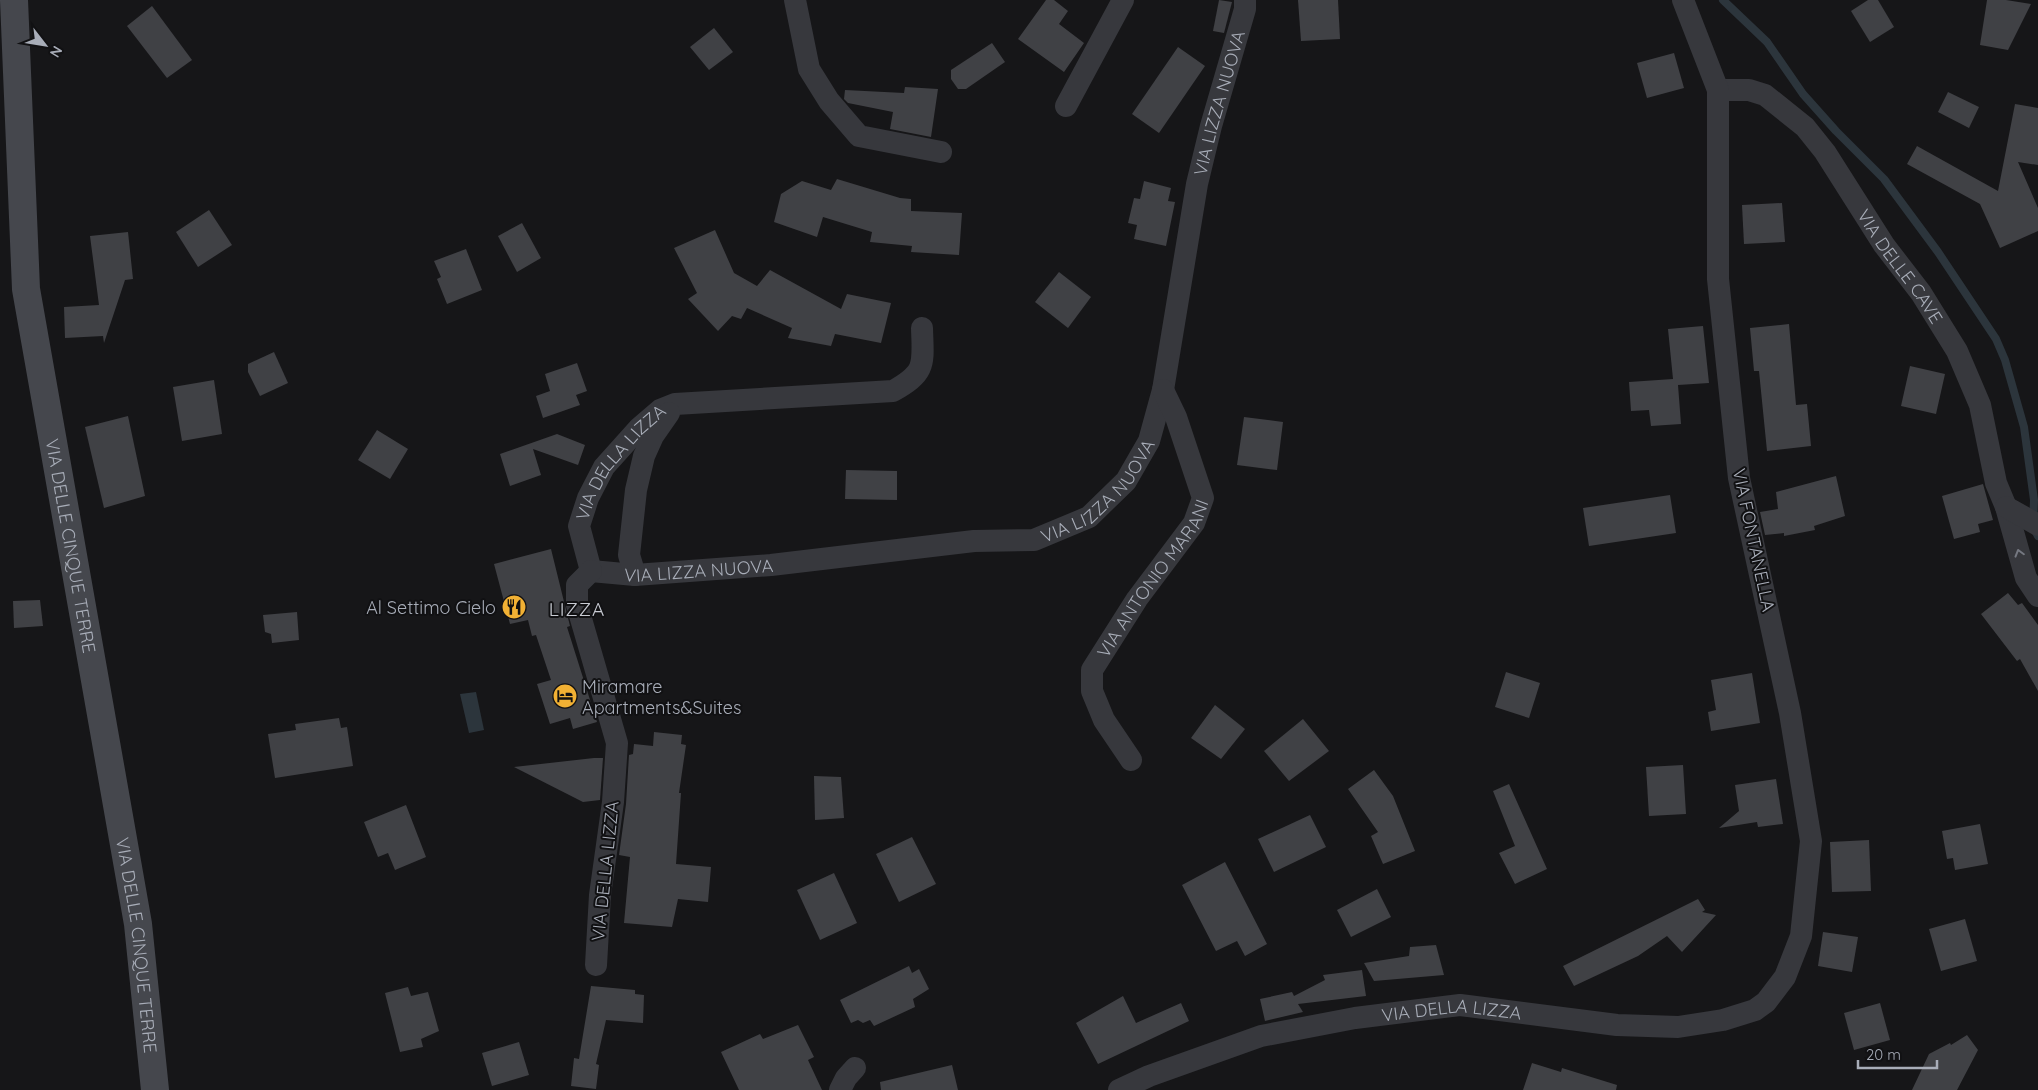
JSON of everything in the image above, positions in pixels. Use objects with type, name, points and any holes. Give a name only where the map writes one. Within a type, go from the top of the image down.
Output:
[{"type":"main road","name":"VIA DELLE CINQUE TERRE","points":[[14,0],[26,289],[138,924],[155,1090]]},
{"type":"street","points":[[794,0],[809,69],[829,102],[859,136],[941,152]]},
{"type":"street","points":[[1066,106],[1123,0]]},
{"type":"street","name":"VIA LIZZA NUOVA","points":[[591,571],[635,575],[771,565],[974,541],[1034,540],[1089,517],[1126,482],[1149,441],[1163,390],[1197,184],[1211,126],[1245,9],[1245,0]]},
{"type":"street","points":[[1683,0],[1718,90]]},
{"type":"street","name":"VIA DELLE CAVE","points":[[1718,90],[1749,90],[1765,95],[1805,127],[1825,152],[1884,245],[1921,293],[1957,351],[1980,405],[1996,483],[2011,510],[2026,578],[2038,596]]},
{"type":"street","name":"VIA FONTANELLA","points":[[1718,90],[1718,279],[1739,478],[1790,713],[1811,841],[1801,936],[1782,983]]},
{"type":"street","name":"VIA DELLA LIZZA","points":[[596,965],[600,895],[613,802],[616,743],[578,605],[577,586],[591,571],[579,526],[588,498],[604,467],[639,428],[660,410],[676,404],[893,391],[918,375],[923,363],[922,328]]},
{"type":"street","name":"VIA ANTONIO MARANI","points":[[1130,760],[1104,720],[1092,691],[1092,670],[1137,599],[1194,523],[1203,498],[1176,417],[1163,390]]},
{"type":"street","points":[[635,575],[629,555],[636,490],[644,456],[653,436],[676,404]]},
{"type":"street","points":[[2011,510],[2038,525]]},
{"type":"street","name":"VIA DELLA LIZZA","points":[[1119,1090],[1149,1076],[1261,1036],[1355,1018],[1460,1005],[1617,1025],[1678,1027],[1723,1020],[1755,1010],[1766,1002],[1782,983]]},
{"type":"street","points":[[840,1090],[846,1078],[855,1068]]},
{"type":"shaded area","points":[[476,692],[484,730],[469,733],[460,694]]},
{"type":"building","points":[[1046,0],[1054,0],[1068,11],[1059,24],[1084,43],[1064,72],[1018,39]]},
{"type":"building","points":[[1219,0],[1232,2],[1224,33],[1213,31]]},
{"type":"building","points":[[1298,0],[1338,0],[1340,39],[1301,41]]},
{"type":"building","points":[[1868,0],[1878,0],[1894,27],[1870,42],[1851,11]]},
{"type":"building","points":[[1987,0],[2006,0],[2031,4],[2008,50],[1980,45]]},
{"type":"building","points":[[152,6],[192,60],[167,78],[127,26]]},
{"type":"building","points":[[714,28],[733,52],[709,70],[690,47]]},
{"type":"building","points":[[992,43],[1005,62],[966,89],[958,89],[951,79],[951,70]]},
{"type":"building","points":[[1178,47],[1205,66],[1159,133],[1132,114]]},
{"type":"building","points":[[1674,53],[1684,88],[1647,98],[1637,63]]},
{"type":"building","points":[[905,87],[938,89],[931,137],[890,129],[893,112],[848,103],[844,99],[845,90],[904,93]]},
{"type":"building","points":[[1948,92],[1979,107],[1969,128],[1938,112]]},
{"type":"building","points":[[2015,104],[2038,108],[2038,165],[2018,162],[2038,208],[2038,231],[2000,248],[1980,204],[1907,164],[1917,146],[1998,191]]},
{"type":"building","points":[[837,179],[900,198],[911,199],[911,211],[962,213],[959,255],[911,252],[912,246],[870,242],[872,232],[823,217],[817,237],[774,222],[781,194],[802,181],[831,190]]},
{"type":"building","points":[[1144,181],[1171,188],[1168,201],[1175,202],[1166,246],[1134,239],[1137,225],[1128,223],[1134,198],[1140,199]]},
{"type":"building","points":[[1782,203],[1785,242],[1744,244],[1742,205]]},
{"type":"building","points":[[209,210],[232,245],[198,267],[176,232]]},
{"type":"building","points":[[522,223],[541,258],[517,272],[498,236]]},
{"type":"building","points":[[715,230],[734,273],[757,286],[770,270],[841,309],[847,294],[891,303],[881,343],[835,334],[831,346],[788,338],[792,328],[747,308],[741,319],[732,316],[718,331],[688,299],[697,293],[674,248]]},
{"type":"building","points":[[128,232],[133,279],[125,280],[104,343],[103,336],[65,338],[64,307],[99,305],[90,236]]},
{"type":"building","points":[[466,249],[482,290],[447,304],[437,279],[441,277],[434,261]]},
{"type":"building","points":[[1059,272],[1091,297],[1068,328],[1035,302]]},
{"type":"building","points":[[1789,324],[1796,405],[1807,404],[1811,446],[1767,451],[1759,371],[1754,371],[1750,328]]},
{"type":"building","points":[[1703,326],[1709,383],[1678,385],[1681,424],[1651,426],[1649,410],[1631,411],[1629,382],[1673,379],[1668,329]]},
{"type":"building","points":[[274,352],[288,383],[260,396],[248,372],[248,364]]},
{"type":"building","points":[[577,363],[587,391],[576,395],[580,405],[543,418],[536,396],[550,391],[545,374]]},
{"type":"building","points":[[1910,366],[1945,374],[1936,414],[1901,406]]},
{"type":"building","points":[[214,380],[222,434],[182,441],[173,387]]},
{"type":"building","points":[[128,416],[145,496],[104,508],[85,427]]},
{"type":"building","points":[[1244,417],[1283,422],[1277,470],[1237,465]]},
{"type":"building","points":[[377,430],[408,449],[390,479],[358,460]]},
{"type":"building","points":[[557,434],[585,445],[578,465],[533,449],[541,475],[510,486],[500,454]]},
{"type":"building","points":[[846,470],[897,471],[897,500],[845,499]]},
{"type":"building","points":[[1836,476],[1845,516],[1814,526],[1815,530],[1784,536],[1784,533],[1765,535],[1760,512],[1778,509],[1776,492]]},
{"type":"building","points":[[1983,484],[1993,520],[1978,524],[1980,532],[1954,539],[1942,496]]},
{"type":"building","points":[[1670,495],[1676,533],[1589,546],[1583,508]]},
{"type":"building","points":[[551,549],[570,626],[567,627],[597,722],[573,729],[570,718],[550,724],[537,684],[551,680],[536,635],[532,636],[528,620],[510,624],[494,564]]},
{"type":"building","points":[[2008,593],[2018,605],[2022,603],[2038,625],[2038,691],[2020,659],[2017,661],[1981,614]]},
{"type":"building","points":[[40,600],[43,626],[14,628],[13,601]]},
{"type":"building","points":[[297,612],[299,640],[272,643],[271,634],[265,632],[263,615]]},
{"type":"building","points":[[1506,672],[1540,683],[1529,718],[1495,707]]},
{"type":"building","points":[[1752,673],[1760,723],[1711,731],[1708,712],[1716,710],[1711,680]]},
{"type":"building","points":[[1215,705],[1245,729],[1221,759],[1191,738]]},
{"type":"building","points":[[339,718],[341,728],[347,727],[353,766],[275,778],[268,734],[296,730],[295,724]]},
{"type":"building","points":[[1303,719],[1329,751],[1289,781],[1264,751]]},
{"type":"building","points":[[654,732],[682,735],[681,744],[686,745],[679,793],[681,793],[676,864],[711,867],[708,902],[678,899],[672,927],[624,923],[630,857],[619,855],[626,804],[629,755],[633,754],[634,744],[653,746]]},
{"type":"building","points":[[603,758],[600,800],[583,802],[514,767]]},
{"type":"building","points":[[1683,765],[1686,814],[1649,816],[1646,767]]},
{"type":"building","points":[[1374,770],[1393,796],[1415,851],[1383,864],[1371,836],[1378,832],[1348,789]]},
{"type":"building","points":[[814,776],[841,777],[844,818],[815,820]]},
{"type":"building","points":[[1776,779],[1783,824],[1758,827],[1757,822],[1719,828],[1739,811],[1735,785]]},
{"type":"building","points":[[1509,784],[1547,869],[1515,884],[1499,853],[1515,846],[1493,791]]},
{"type":"building","points":[[406,805],[426,857],[395,870],[388,853],[378,857],[364,822]]},
{"type":"building","points":[[1310,815],[1326,847],[1274,872],[1258,839]]},
{"type":"building","points":[[1980,824],[1988,864],[1955,870],[1953,858],[1947,859],[1942,831]]},
{"type":"building","points":[[912,837],[936,884],[899,902],[876,854]]},
{"type":"building","points":[[1869,840],[1871,891],[1832,892],[1830,842]]},
{"type":"building","points":[[1225,862],[1267,944],[1245,956],[1237,941],[1216,951],[1182,885]]},
{"type":"building","points":[[834,873],[857,923],[820,940],[797,890]]},
{"type":"building","points":[[1377,889],[1391,917],[1351,937],[1337,910]]},
{"type":"building","points":[[1698,899],[1705,910],[1702,912],[1716,915],[1682,952],[1667,936],[1638,956],[1574,986],[1563,966]]},
{"type":"building","points":[[1965,919],[1977,961],[1941,971],[1929,929]]},
{"type":"building","points":[[1823,932],[1858,937],[1852,972],[1818,966]]},
{"type":"building","points":[[1436,945],[1444,975],[1374,981],[1364,963],[1409,956],[1410,947]]},
{"type":"building","points":[[909,966],[912,973],[919,969],[929,989],[913,999],[915,1007],[874,1026],[870,1020],[863,1023],[858,1020],[851,1023],[840,1000]]},
{"type":"building","points":[[1362,970],[1366,996],[1298,1004],[1303,1012],[1265,1021],[1260,999],[1292,992],[1294,996],[1325,980],[1323,975]]},
{"type":"building","points":[[591,986],[635,990],[635,994],[644,995],[643,1023],[606,1020],[596,1064],[599,1065],[596,1089],[571,1086],[574,1058],[579,1059]]},
{"type":"building","points":[[408,987],[411,996],[428,992],[439,1031],[421,1039],[423,1047],[400,1052],[385,993]]},
{"type":"building","points":[[1123,996],[1136,1023],[1181,1003],[1189,1021],[1098,1064],[1076,1023]]},
{"type":"building","points":[[1880,1003],[1890,1040],[1854,1050],[1844,1013]]},
{"type":"building","points":[[798,1025],[814,1057],[808,1060],[822,1090],[739,1090],[721,1052],[760,1034],[763,1039]]},
{"type":"building","points":[[1967,1035],[1978,1050],[1957,1090],[1912,1090],[1929,1054],[1950,1043],[1951,1045]]},
{"type":"building","points":[[519,1042],[529,1075],[492,1086],[482,1053]]},
{"type":"building","points":[[1532,1063],[1561,1072],[1562,1068],[1617,1085],[1616,1090],[1523,1090]]},
{"type":"building","points":[[952,1065],[958,1090],[881,1090],[880,1082]]},
{"type":"waterway","points":[[1723,0],[1767,42],[1803,94],[1836,131],[1884,179],[1938,252],[1996,339],[2005,360],[2024,427],[2034,500],[2033,527],[2038,536]]},
{"type":"place","name":"Al Settimo Cielo","points":[[514,607]]},
{"type":"place","name":"Miramare Apartments&Suites","points":[[565,696]]},
{"type":"district","name":"LIZZA","points":[[577,609]]}]
